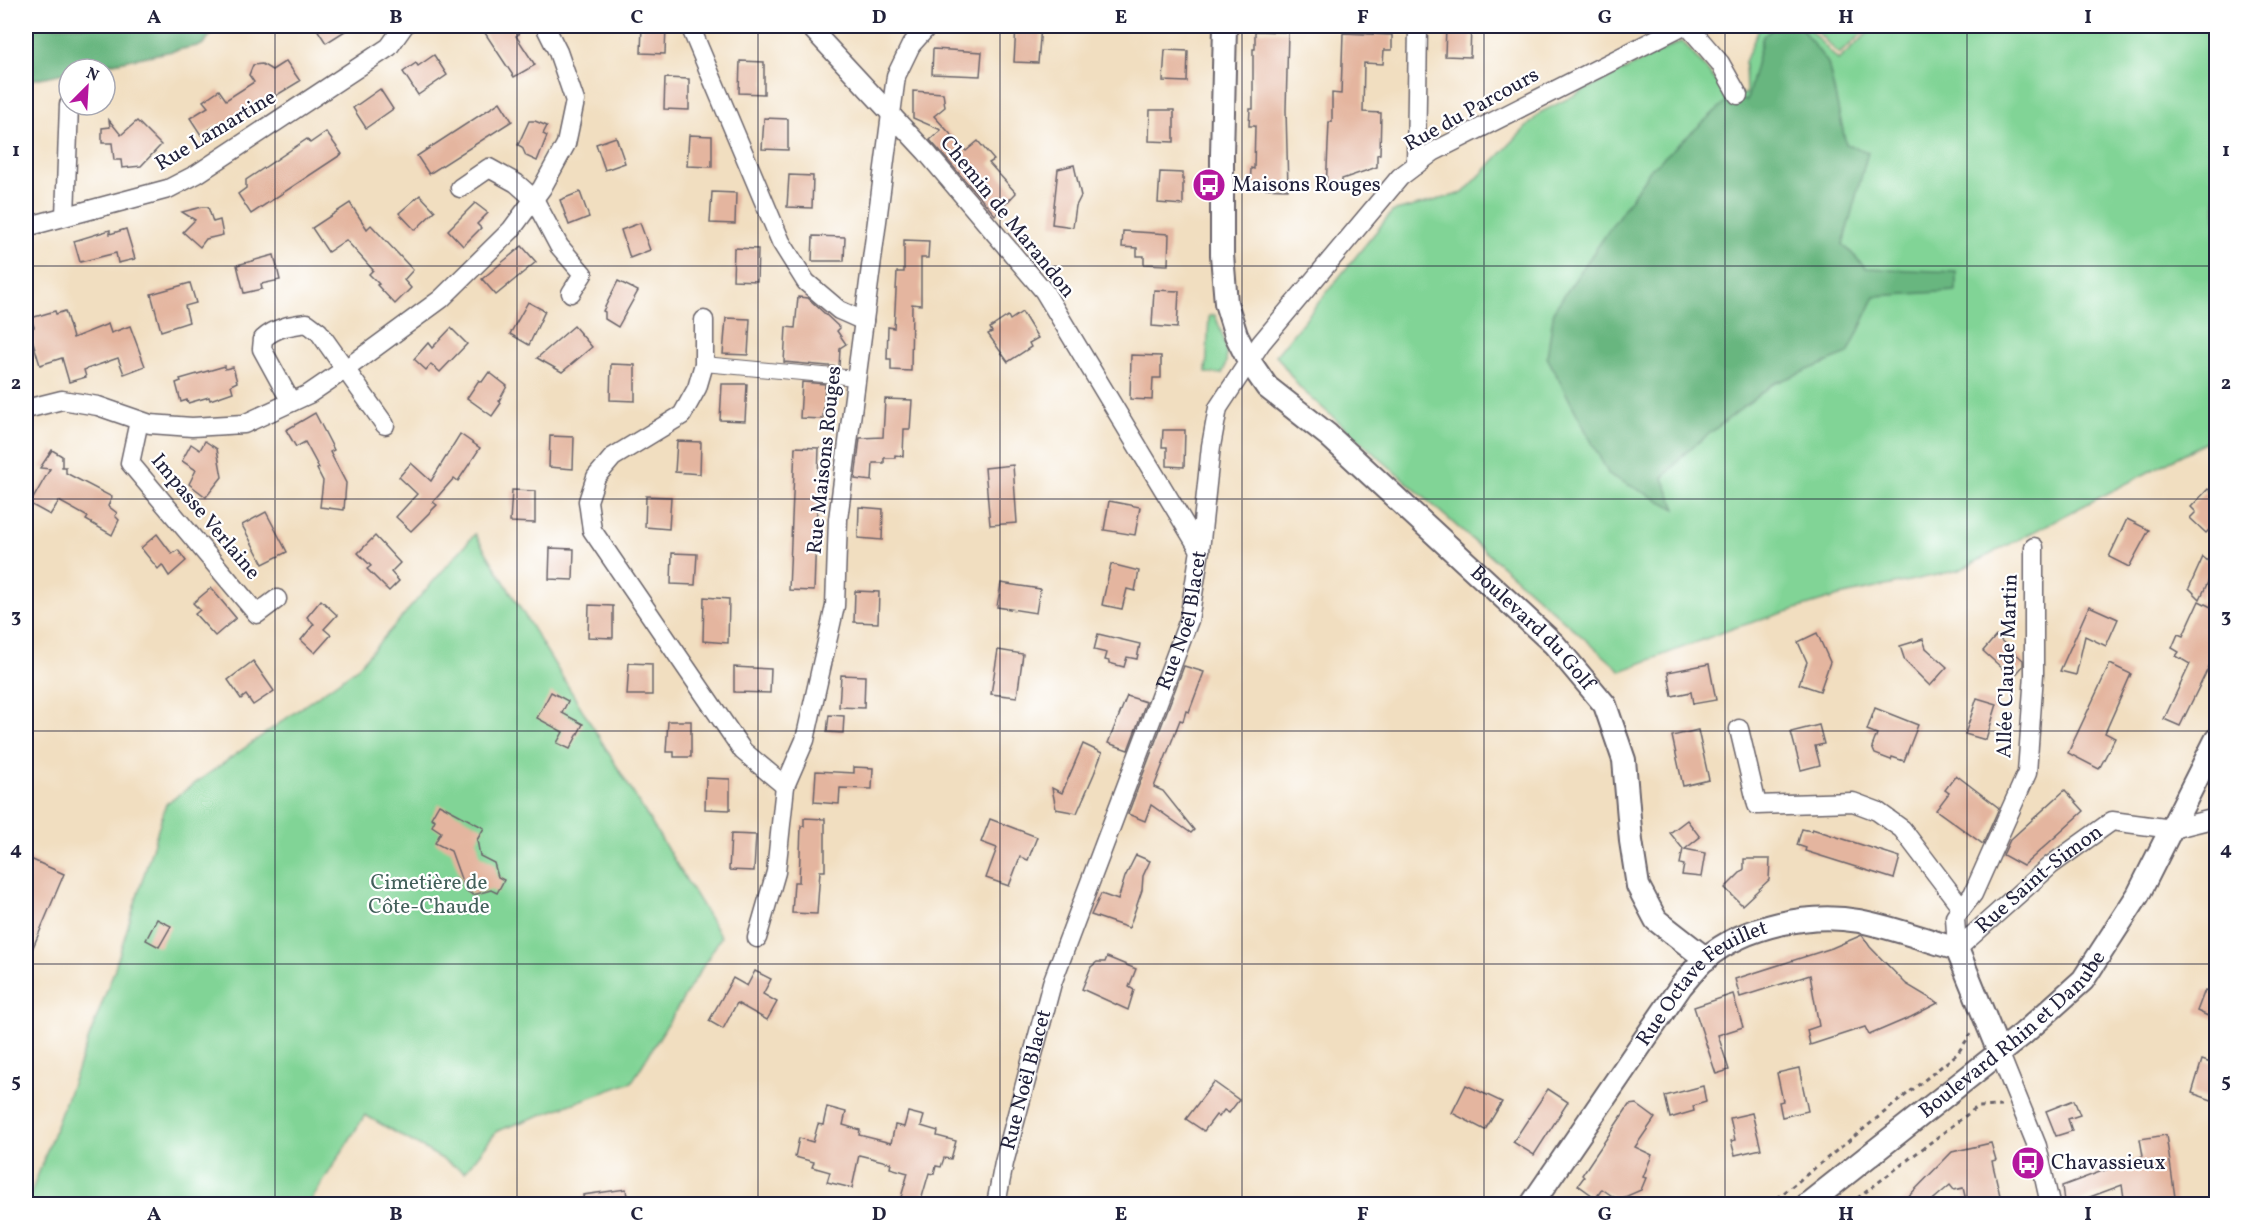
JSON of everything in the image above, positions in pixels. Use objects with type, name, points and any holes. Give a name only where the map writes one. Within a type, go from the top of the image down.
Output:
[{"type":"street","name":"Rue Lamartine","points":[[26,228],[168,189],[197,174],[389,47],[404,26]]},
{"type":"street","points":[[26,409],[62,400],[98,406],[139,421],[192,427],[244,424],[309,393],[441,299],[512,230],[542,188],[566,144],[575,101],[558,52],[544,26]]},
{"type":"street","points":[[690,26],[781,242],[806,282],[839,309],[864,321]]},
{"type":"street","name":"Chemin de Marandon","points":[[809,26],[891,114],[1044,291],[1200,550]]},
{"type":"street","name":"Rue Maisons Rouges","points":[[757,938],[776,872],[785,786],[805,740],[835,606],[838,519],[896,76],[911,45],[928,26]]},
{"type":"street","points":[[1226,26],[1222,255],[1226,303],[1236,335],[1249,361]]},
{"type":"street","points":[[1416,165],[1418,26]]},
{"type":"street","name":"Rue du Parcours","points":[[1249,361],[1400,177],[1433,152],[1682,26]]},
{"type":"street","points":[[1688,26],[1720,63],[1738,95]]},
{"type":"street","points":[[65,216],[69,117]]},
{"type":"street","points":[[460,188],[489,168],[516,183],[534,199],[560,246],[583,274],[571,293]]},
{"type":"street","points":[[704,320],[704,364],[697,387],[681,415],[613,458],[596,477],[588,501],[592,530],[742,751],[785,786]]},
{"type":"street","points":[[291,402],[262,350],[263,339],[272,331],[307,323],[319,332],[347,368],[386,425]]},
{"type":"street","name":"Rue Noël Blacet","points":[[996,1204],[1004,1163],[1052,983],[1189,620],[1218,408],[1249,361]]},
{"type":"street","name":"Boulevard du Golf","points":[[1249,361],[1267,387],[1328,435],[1554,644],[1605,705],[1624,760],[1631,841],[1638,886],[1656,920],[1706,958]]},
{"type":"street","points":[[704,364],[856,378]]},
{"type":"street","name":"Impasse Verlaine","points":[[139,421],[130,463],[257,614],[277,599]]},
{"type":"street","name":"Allée Claude Martin","points":[[1957,950],[1956,917],[1972,894],[2027,772],[2034,674],[2034,547]]},
{"type":"street","points":[[1739,729],[1757,805],[1853,802],[1876,811],[1902,829],[1962,908]]},
{"type":"street","points":[[2172,829],[2217,740]]},
{"type":"street","points":[[2172,829],[2217,818]]},
{"type":"street","name":"Rue Saint-Simon","points":[[1957,950],[2051,865],[2112,821],[2172,829]]},
{"type":"street","name":"Boulevard Rhin et Danube","points":[[1808,1204],[1999,1052],[2083,980],[2138,895],[2172,829]]},
{"type":"street","name":"Rue Octave Feuillet","points":[[1532,1204],[1681,986],[1706,958],[1741,937],[1779,923],[1821,919],[1858,921],[1957,950]]},
{"type":"street","points":[[1957,950],[2037,1146],[2050,1204]]},
{"type":"path","points":[[1770,1204],[1957,1054],[1983,1015]]},
{"type":"path","points":[[1850,1204],[1977,1107],[2003,1106],[2016,1095]]},
{"type":"green space","points":[[26,26],[219,26],[202,45],[117,62],[117,57],[57,57],[57,75],[26,81]]},
{"type":"green space","points":[[1760,26],[1806,26],[1838,60],[1876,26],[2216,26],[2216,437],[1960,570],[1839,596],[1734,628],[1621,671],[1300,388],[1276,355],[1392,212],[1463,193],[1541,112],[1682,41],[1728,95],[1746,94],[1745,62]]},
{"type":"green space","points":[[1777,26],[1801,28],[1828,63],[1846,144],[1868,152],[1843,244],[1866,268],[1956,272],[1956,291],[1875,296],[1848,354],[1773,384],[1687,451],[1663,478],[1676,509],[1609,475],[1547,357],[1554,310],[1651,169],[1729,99],[1747,100],[1763,36]]},
{"type":"green space","points":[[1811,26],[1871,26],[1839,54]]},
{"type":"green space","points":[[1215,315],[1223,337],[1227,359],[1222,374],[1206,373],[1209,316]]},
{"type":"green space","name":"Cimetière de Côte-Chaude","points":[[475,534],[721,937],[632,1082],[497,1131],[465,1172],[365,1115],[309,1204],[27,1204],[114,971],[166,804],[357,668]]},
{"type":"building","points":[[315,26],[353,26],[326,43]]},
{"type":"building","points":[[497,26],[513,26],[519,34],[516,36],[535,65],[514,77],[485,33]]},
{"type":"building","points":[[642,26],[666,26],[665,54],[641,53]]},
{"type":"building","points":[[1016,26],[1041,26],[1038,63],[1014,62]]},
{"type":"building","points":[[1446,26],[1471,26],[1470,57],[1445,56]]},
{"type":"building","points":[[1255,31],[1288,32],[1286,110],[1288,189],[1250,188],[1251,168],[1254,169],[1255,126],[1249,126],[1250,109],[1253,109]]},
{"type":"building","points":[[1343,33],[1392,35],[1392,50],[1384,50],[1383,64],[1364,63],[1363,112],[1381,113],[1380,154],[1377,155],[1377,167],[1342,179],[1342,190],[1326,190],[1332,93],[1341,94]]},
{"type":"building","points":[[933,49],[982,52],[980,76],[932,74]]},
{"type":"building","points":[[1165,50],[1188,51],[1187,82],[1163,81]]},
{"type":"building","points":[[434,55],[447,75],[418,95],[403,72],[416,63],[418,66]]},
{"type":"building","points":[[286,61],[300,81],[221,128],[219,123],[201,135],[190,118],[208,107],[203,101],[219,90],[226,100],[254,82],[249,75],[253,65],[262,64],[272,70]]},
{"type":"building","points":[[740,61],[764,62],[764,94],[739,93]]},
{"type":"building","points":[[665,78],[689,79],[689,110],[664,109]]},
{"type":"building","points":[[380,89],[393,109],[366,128],[353,108]]},
{"type":"building","points":[[913,91],[943,93],[945,107],[934,116],[966,151],[978,141],[994,160],[989,163],[1016,193],[995,215],[930,140],[941,130],[913,118]]},
{"type":"building","points":[[500,102],[512,121],[429,174],[417,156]]},
{"type":"building","points":[[1150,110],[1174,110],[1174,142],[1149,141]]},
{"type":"building","points":[[764,118],[788,119],[788,150],[762,149]]},
{"type":"building","points":[[109,120],[121,135],[137,121],[161,145],[141,166],[122,168],[121,160],[114,160],[112,143],[102,143],[102,128],[110,127]]},
{"type":"building","points":[[529,121],[547,126],[543,134],[547,136],[537,161],[526,156],[522,147],[518,145]]},
{"type":"building","points":[[326,132],[342,154],[251,214],[238,194],[246,188],[246,180],[307,139],[310,143]]},
{"type":"building","points":[[689,135],[712,136],[712,167],[687,166]]},
{"type":"building","points":[[616,137],[625,163],[605,170],[596,144]]},
{"type":"building","points":[[1074,165],[1081,196],[1076,206],[1073,227],[1052,224],[1058,169]]},
{"type":"building","points":[[1160,172],[1183,173],[1183,205],[1158,203]]},
{"type":"building","points":[[789,175],[813,176],[812,208],[787,207]]},
{"type":"building","points":[[580,192],[589,217],[569,225],[560,200]]},
{"type":"building","points":[[712,192],[736,193],[735,224],[710,223]]},
{"type":"building","points":[[420,195],[435,211],[415,230],[399,213]]},
{"type":"building","points":[[350,203],[367,229],[371,225],[413,270],[404,280],[411,288],[395,304],[369,274],[373,270],[346,240],[328,252],[312,228]]},
{"type":"building","points":[[475,203],[488,213],[477,224],[481,228],[463,246],[448,230]]},
{"type":"building","points":[[208,207],[213,222],[220,220],[223,235],[206,239],[200,247],[183,232],[195,220],[182,212]]},
{"type":"building","points":[[640,223],[650,250],[630,258],[621,230]]},
{"type":"building","points":[[126,229],[135,259],[118,263],[116,253],[80,262],[74,241],[110,230],[110,234]]},
{"type":"building","points":[[1123,231],[1169,234],[1168,265],[1144,264],[1144,256],[1137,256],[1137,248],[1122,247]]},
{"type":"building","points":[[813,236],[845,237],[844,261],[812,261]]},
{"type":"building","points":[[904,240],[929,241],[928,258],[921,258],[921,305],[912,304],[911,371],[891,370],[891,359],[887,359],[888,327],[894,328],[897,272],[904,272]]},
{"type":"building","points":[[522,246],[536,262],[496,295],[482,279]]},
{"type":"building","points":[[734,248],[758,249],[757,281],[733,280]]},
{"type":"building","points":[[274,255],[280,280],[261,284],[262,289],[244,293],[237,265]]},
{"type":"building","points":[[618,281],[638,291],[618,327],[605,319],[603,311]]},
{"type":"building","points":[[190,283],[196,303],[185,306],[189,322],[161,331],[151,294]]},
{"type":"building","points":[[1154,290],[1179,291],[1177,328],[1152,326]]},
{"type":"building","points":[[798,297],[808,298],[840,328],[837,331],[846,344],[840,348],[839,367],[784,362],[786,327],[795,328]]},
{"type":"building","points":[[528,302],[545,311],[529,345],[510,334]]},
{"type":"building","points":[[55,311],[56,314],[65,311],[73,338],[108,324],[111,333],[130,326],[145,366],[124,374],[118,358],[84,370],[86,377],[69,382],[62,358],[40,365],[29,329],[34,327],[31,318]]},
{"type":"building","points":[[1022,312],[1038,338],[1029,343],[1031,347],[1008,362],[988,334],[992,332],[990,328],[1008,316],[1010,320]]},
{"type":"building","points":[[726,318],[750,319],[748,355],[723,354]]},
{"type":"building","points":[[574,326],[592,347],[562,372],[537,358]]},
{"type":"building","points":[[451,328],[467,344],[440,372],[431,364],[426,370],[414,359],[428,343],[432,348]]},
{"type":"building","points":[[1131,355],[1161,356],[1161,378],[1153,378],[1152,400],[1130,399]]},
{"type":"building","points":[[611,364],[635,365],[635,401],[610,400]]},
{"type":"building","points":[[225,366],[225,369],[233,367],[237,382],[231,385],[233,392],[210,400],[209,397],[188,403],[187,400],[181,402],[176,383],[181,381],[180,379]]},
{"type":"building","points":[[489,372],[507,386],[499,401],[501,403],[492,416],[467,398],[479,380],[482,382]]},
{"type":"building","points":[[802,382],[825,384],[823,419],[800,418]]},
{"type":"building","points":[[722,384],[747,384],[745,421],[720,420]]},
{"type":"building","points":[[885,399],[912,400],[910,429],[904,429],[903,456],[895,455],[895,458],[884,458],[884,463],[873,463],[872,481],[855,479],[860,438],[883,437]]},
{"type":"building","points":[[315,413],[334,450],[330,452],[346,483],[344,510],[320,507],[323,481],[317,469],[319,468],[305,442],[296,447],[286,430]]},
{"type":"building","points":[[1163,430],[1185,430],[1184,467],[1167,466],[1167,447],[1162,447]]},
{"type":"building","points":[[460,434],[480,448],[458,481],[454,478],[433,502],[437,505],[411,531],[396,517],[417,494],[399,477],[411,463],[431,481]]},
{"type":"building","points":[[550,436],[574,437],[573,469],[549,467]]},
{"type":"building","points":[[205,441],[217,449],[222,477],[206,497],[189,484],[196,470],[182,461],[191,444],[200,450]]},
{"type":"building","points":[[677,441],[701,442],[700,474],[675,472]]},
{"type":"building","points":[[795,447],[819,448],[814,591],[789,590]]},
{"type":"building","points":[[52,450],[62,456],[62,467],[66,467],[66,473],[112,497],[108,506],[117,513],[115,516],[119,520],[112,535],[86,520],[88,517],[59,501],[50,515],[30,504],[50,469],[40,468]]},
{"type":"building","points":[[1013,465],[1017,523],[990,525],[985,468]]},
{"type":"building","points":[[2208,489],[2217,496],[2217,522],[2206,533],[2190,518],[2196,512],[2191,507]]},
{"type":"building","points":[[512,490],[535,491],[535,523],[510,522]]},
{"type":"building","points":[[646,496],[671,497],[669,529],[645,527]]},
{"type":"building","points":[[1109,501],[1140,507],[1135,535],[1104,530]]},
{"type":"building","points":[[859,507],[883,509],[882,540],[858,538]]},
{"type":"building","points":[[266,512],[287,552],[263,564],[242,525]]},
{"type":"building","points":[[2127,519],[2149,530],[2129,567],[2109,557]]},
{"type":"building","points":[[157,534],[172,554],[178,550],[186,561],[169,576],[162,565],[158,569],[141,548]]},
{"type":"building","points":[[375,536],[400,563],[391,572],[399,581],[389,591],[367,569],[371,566],[358,553]]},
{"type":"building","points":[[550,548],[574,549],[573,580],[549,579]]},
{"type":"building","points":[[672,553],[697,554],[695,585],[671,584]]},
{"type":"building","points":[[2203,557],[2215,567],[2200,599],[2189,588]]},
{"type":"building","points":[[1111,564],[1139,571],[1135,591],[1127,589],[1122,609],[1102,605]]},
{"type":"building","points":[[1001,583],[1040,589],[1036,613],[997,607]]},
{"type":"building","points":[[211,588],[236,618],[215,636],[195,614],[200,610],[193,603]]},
{"type":"building","points":[[855,591],[879,592],[878,623],[854,622]]},
{"type":"building","points":[[704,597],[729,599],[728,643],[703,641]]},
{"type":"building","points":[[321,600],[337,615],[324,629],[331,635],[315,653],[301,640],[314,624],[307,617]]},
{"type":"building","points":[[2199,601],[2217,610],[2217,650],[2180,726],[2164,719],[2190,664],[2176,656],[2179,652],[2172,648],[2178,634],[2183,636]]},
{"type":"building","points":[[589,605],[613,606],[613,638],[588,637]]},
{"type":"building","points":[[2089,606],[2118,619],[2106,646],[2085,636],[2076,675],[2060,671]]},
{"type":"building","points":[[1817,633],[1830,662],[1820,691],[1799,684],[1807,662],[1798,642]]},
{"type":"building","points":[[1098,634],[1140,644],[1137,659],[1127,657],[1124,667],[1109,663],[1105,660],[1107,653],[1094,650]]},
{"type":"building","points":[[1996,636],[2023,660],[2023,666],[2013,678],[1983,651]]},
{"type":"building","points":[[1923,639],[1926,648],[1947,667],[1930,686],[1905,661],[1900,646]]},
{"type":"building","points":[[998,650],[1023,654],[1017,697],[991,694]]},
{"type":"building","points":[[253,661],[274,691],[253,705],[246,695],[241,699],[228,680]]},
{"type":"building","points":[[629,663],[652,664],[652,695],[627,695]]},
{"type":"building","points":[[1709,664],[1716,700],[1693,704],[1691,692],[1672,696],[1668,672]]},
{"type":"building","points":[[2110,664],[2131,674],[2105,733],[2115,738],[2099,769],[2068,753]]},
{"type":"building","points":[[1184,666],[1204,672],[1189,712],[1186,711],[1183,721],[1180,720],[1154,787],[1163,791],[1194,830],[1191,833],[1151,805],[1145,821],[1128,814]]},
{"type":"building","points":[[734,667],[771,669],[770,693],[734,692]]},
{"type":"building","points":[[841,675],[865,676],[864,708],[839,707]]},
{"type":"building","points":[[551,692],[568,701],[562,713],[583,724],[570,749],[557,743],[563,732],[537,718]]},
{"type":"building","points":[[1127,696],[1146,702],[1128,750],[1108,743]]},
{"type":"building","points":[[1977,698],[1997,704],[1986,740],[1965,734]]},
{"type":"building","points":[[1875,708],[1918,725],[1904,761],[1892,757],[1891,760],[1875,754],[1872,747],[1877,734],[1867,730]]},
{"type":"building","points":[[829,715],[844,716],[843,733],[827,732]]},
{"type":"building","points":[[668,721],[691,721],[691,757],[674,757],[674,752],[666,752]]},
{"type":"building","points":[[1819,725],[1824,744],[1815,746],[1820,765],[1801,770],[1791,732]]},
{"type":"building","points":[[1698,730],[1709,780],[1683,786],[1672,736]]},
{"type":"building","points":[[1083,744],[1102,753],[1094,774],[1077,813],[1056,809],[1052,788],[1062,793]]},
{"type":"building","points":[[854,767],[873,768],[872,789],[840,788],[839,804],[814,802],[816,771],[854,773]]},
{"type":"building","points":[[1956,775],[1999,808],[1983,844],[1936,810],[1949,793],[1945,790]]},
{"type":"building","points":[[706,778],[730,779],[730,810],[705,809]]},
{"type":"building","points":[[2065,790],[2084,811],[2023,866],[2003,855],[2010,840]]},
{"type":"building","points":[[439,804],[484,828],[477,840],[480,856],[494,863],[498,877],[504,880],[497,893],[491,890],[473,895],[465,890],[451,851],[435,843],[441,832],[432,826],[435,820],[431,818]]},
{"type":"building","points":[[804,818],[825,819],[825,871],[820,871],[817,914],[792,913],[794,882],[799,882],[801,826],[804,826]]},
{"type":"building","points":[[990,819],[1037,837],[1028,860],[1020,857],[1009,886],[986,878],[997,848],[981,842]]},
{"type":"building","points":[[1687,820],[1700,837],[1685,849],[1705,853],[1701,877],[1682,875],[1684,865],[1680,864],[1683,849],[1670,833]]},
{"type":"building","points":[[1802,829],[1811,831],[1812,829],[1900,857],[1894,879],[1805,851],[1806,848],[1797,845]]},
{"type":"building","points":[[731,834],[756,835],[754,871],[729,870]]},
{"type":"building","points":[[1136,855],[1150,861],[1143,876],[1142,890],[1129,928],[1091,915],[1101,894],[1118,900],[1125,877]]},
{"type":"building","points":[[26,857],[64,874],[26,964]]},
{"type":"building","points":[[1744,859],[1770,859],[1769,880],[1742,905],[1725,888],[1744,869]]},
{"type":"building","points":[[157,919],[171,926],[159,947],[146,940]]},
{"type":"building","points":[[1862,935],[1870,947],[1906,984],[1938,1003],[1869,1035],[1865,1027],[1810,1045],[1807,1030],[1819,1026],[1810,975],[1740,997],[1735,979],[1832,948]]},
{"type":"building","points":[[1107,957],[1136,969],[1129,987],[1134,990],[1128,1010],[1082,989],[1091,967],[1097,962],[1105,962]]},
{"type":"building","points":[[755,971],[771,979],[763,994],[777,1002],[767,1020],[737,1003],[723,1029],[709,1021],[733,978],[747,986]]},
{"type":"building","points":[[2205,990],[2217,994],[2217,1020],[2197,1011]]},
{"type":"building","points":[[1733,994],[1743,1027],[1718,1035],[1729,1070],[1716,1074],[1694,1007]]},
{"type":"building","points":[[2202,1060],[2217,1065],[2217,1102],[2192,1093]]},
{"type":"building","points":[[1799,1068],[1808,1111],[1782,1117],[1779,1102],[1783,1101],[1777,1073]]},
{"type":"building","points":[[1214,1082],[1239,1100],[1229,1113],[1224,1110],[1219,1117],[1216,1115],[1204,1131],[1186,1119]]},
{"type":"building","points":[[1466,1085],[1502,1102],[1485,1130],[1452,1113]]},
{"type":"building","points":[[1703,1086],[1706,1102],[1693,1106],[1694,1111],[1670,1118],[1665,1096]]},
{"type":"building","points":[[1548,1089],[1568,1102],[1534,1155],[1513,1142]]},
{"type":"building","points":[[2074,1100],[2080,1115],[2068,1119],[2072,1131],[2056,1136],[2046,1111]]},
{"type":"building","points":[[1636,1104],[1655,1118],[1635,1147],[1652,1155],[1643,1177],[1646,1178],[1641,1190],[1618,1200],[1602,1189],[1596,1198],[1578,1185],[1584,1177],[1582,1175],[1629,1105]]},
{"type":"building","points":[[827,1107],[846,1112],[843,1125],[860,1130],[859,1135],[891,1143],[895,1125],[904,1127],[908,1112],[924,1116],[921,1126],[938,1131],[937,1136],[956,1141],[951,1159],[944,1158],[941,1167],[936,1166],[934,1174],[929,1173],[920,1204],[899,1204],[908,1173],[890,1168],[891,1163],[859,1155],[852,1188],[827,1182],[830,1172],[812,1167],[814,1162],[795,1157],[799,1138],[813,1142],[818,1124],[823,1125]]},
{"type":"building","points":[[1752,1113],[1761,1149],[1735,1155],[1731,1141],[1735,1140],[1730,1118]]},
{"type":"building","points":[[2166,1135],[2176,1204],[2125,1204],[2122,1185],[2082,1200],[2064,1202],[2062,1186],[2143,1156],[2140,1139]]},
{"type":"building","points":[[1991,1143],[1996,1160],[1992,1161],[2002,1204],[1967,1204],[1963,1188],[1954,1190],[1950,1185],[1928,1204],[1901,1204],[1952,1152]]},
{"type":"building","points":[[626,1189],[628,1204],[584,1204],[583,1195]]},
{"type":"place","name":"Maisons Rouges","points":[[1209,185]]},
{"type":"place","name":"Chavassieux","points":[[2028,1163]]}]
